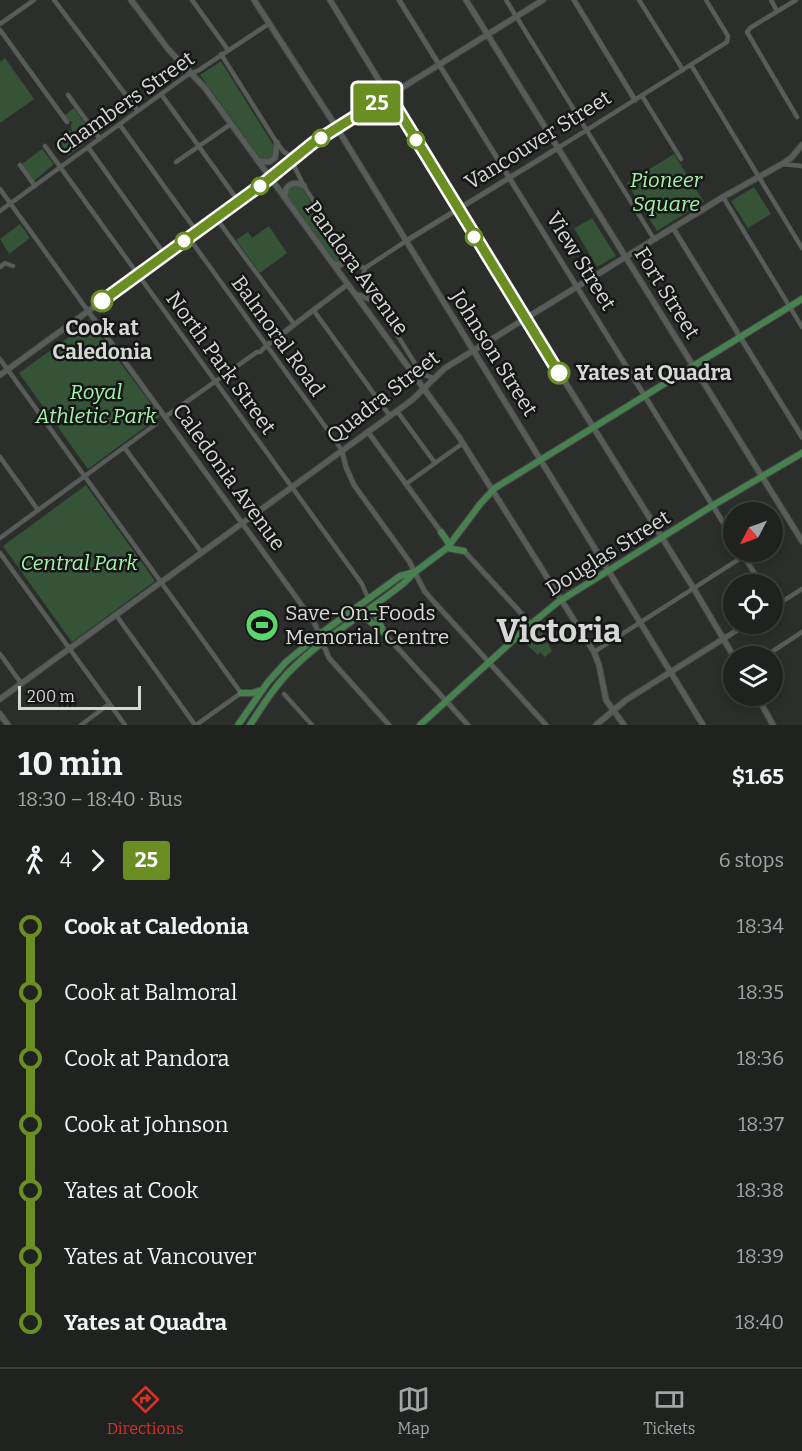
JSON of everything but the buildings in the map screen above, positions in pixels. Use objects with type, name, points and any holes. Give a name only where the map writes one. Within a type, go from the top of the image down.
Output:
[{"type":"main road","name":"Pandora Avenue","points":[[131,0],[168,50],[205,88],[463,443],[594,652],[599,666],[603,692],[612,710],[624,725]]},
{"type":"main road","name":"Johnson Street","points":[[254,0],[337,128],[703,725]]},
{"type":"main road","points":[[330,0],[727,646]]},
{"type":"main road","name":"Fort Street","points":[[466,0],[802,541]]},
{"type":"main road","points":[[0,375],[239,202],[313,143],[543,0]]},
{"type":"main road","points":[[258,161],[268,162],[275,158],[277,143]]},
{"type":"main road","name":"Quadra Street","points":[[0,699],[397,411],[445,368],[723,197],[782,164],[791,158],[802,145]]},
{"type":"main road","points":[[286,197],[286,189],[291,184],[298,183],[304,186]]},
{"type":"main road","points":[[333,263],[342,264],[346,259],[346,253]]},
{"type":"main road","points":[[356,294],[376,301]]},
{"type":"main road","points":[[249,725],[289,672],[323,643],[404,584],[414,572],[452,542],[493,490],[802,299]]},
{"type":"main road","points":[[396,349],[403,344]]},
{"type":"main road","name":"Douglas Street","points":[[420,725],[531,624],[561,600],[802,453]]},
{"type":"main road","points":[[441,532],[464,551]]},
{"type":"main road","points":[[452,542],[464,551]]},
{"type":"main road","points":[[238,725],[263,689],[286,662],[320,634],[400,576],[414,572]]},
{"type":"main road","points":[[377,604],[375,612],[383,632]]},
{"type":"main road","points":[[356,620],[367,619],[383,632]]},
{"type":"main road","points":[[596,725],[612,710],[723,639]]},
{"type":"main road","points":[[714,645],[723,646]]},
{"type":"main road","points":[[241,693],[254,693],[263,689]]},
{"type":"main road","points":[[241,693],[249,709]]},
{"type":"main road","points":[[763,706],[773,725]]},
{"type":"main road","points":[[0,714],[8,725]]},
{"type":"street","points":[[0,24],[34,0]]},
{"type":"street","points":[[54,0],[138,111]]},
{"type":"street","points":[[192,0],[228,50]]},
{"type":"street","name":"View Street","points":[[399,0],[723,523]]},
{"type":"street","points":[[506,0],[654,239]]},
{"type":"street","points":[[574,0],[635,100]]},
{"type":"street","points":[[639,0],[683,70]]},
{"type":"street","name":"Vancouver Street","points":[[365,268],[728,40],[728,36],[706,0]]},
{"type":"street","points":[[771,0],[777,11]]},
{"type":"street","points":[[796,0],[747,32],[798,117]]},
{"type":"street","name":"Chambers Street","points":[[0,211],[161,94],[270,23]]},
{"type":"street","points":[[0,30],[67,122]]},
{"type":"street","points":[[221,54],[277,143],[284,152],[295,158]]},
{"type":"street","points":[[691,65],[802,248]]},
{"type":"street","points":[[161,94],[239,202]]},
{"type":"street","points":[[68,95],[100,139]]},
{"type":"street","points":[[642,96],[681,159]]},
{"type":"street","points":[[176,162],[231,124]]},
{"type":"street","points":[[120,125],[197,232]]},
{"type":"street","name":"North Park Street","points":[[45,146],[362,584],[368,599]]},
{"type":"street","points":[[88,147],[165,255]]},
{"type":"street","name":"Pandora Avenue","points":[[295,158],[294,166],[304,186],[346,253],[355,266],[365,268],[362,278],[376,301],[422,374],[433,378]]},
{"type":"street","points":[[782,164],[802,166]]},
{"type":"street","points":[[20,165],[35,186]]},
{"type":"street","name":"Caledonia Avenue","points":[[0,189],[314,622],[329,658],[390,725]]},
{"type":"street","points":[[723,197],[802,327]]},
{"type":"street","points":[[216,218],[294,324]]},
{"type":"street","points":[[673,228],[802,436]]},
{"type":"street","name":"Balmoral Road","points":[[189,238],[342,451]]},
{"type":"street","points":[[0,267],[5,263],[13,266]]},
{"type":"street","points":[[165,417],[264,349],[348,284]]},
{"type":"street","points":[[314,311],[390,416]]},
{"type":"street","points":[[0,359],[241,693],[195,725],[116,615]]},
{"type":"street","points":[[397,411],[435,463]]},
{"type":"street","points":[[0,538],[156,424]]},
{"type":"street","points":[[368,432],[441,532]]},
{"type":"street","points":[[405,485],[463,443]]},
{"type":"street","points":[[124,447],[202,553]]},
{"type":"street","points":[[342,451],[354,484],[409,561],[425,592],[546,725]]},
{"type":"street","points":[[0,456],[38,510]]},
{"type":"street","points":[[464,551],[531,624]]},
{"type":"street","points":[[0,553],[125,725]]},
{"type":"street","points":[[594,652],[694,589],[732,562]]},
{"type":"street","points":[[783,599],[802,589]]},
{"type":"street","points":[[383,632],[468,725]]},
{"type":"street","points":[[781,646],[802,632]]},
{"type":"street","points":[[723,639],[731,634]]},
{"type":"street","points":[[0,654],[21,683]]},
{"type":"street","points":[[284,694],[312,725]]},
{"type":"street","points":[[81,725],[109,704]]},
{"type":"green space","points":[[5,58],[34,99],[0,123],[0,62]]},
{"type":"green space","points":[[220,62],[274,146],[274,154],[269,160],[260,158],[200,75]]},
{"type":"green space","points":[[74,108],[94,136],[68,156],[56,139],[69,130],[72,132],[73,122],[64,116]]},
{"type":"green space","points":[[42,149],[54,164],[34,181],[22,164]]},
{"type":"green space","name":"Pioneer Square","points":[[674,154],[704,202],[657,231],[627,183]]},
{"type":"green space","points":[[291,186],[302,188],[343,255],[342,262],[336,262],[288,197],[287,191]]},
{"type":"green space","points":[[754,187],[771,214],[748,228],[731,201]]},
{"type":"green space","points":[[592,218],[616,256],[597,267],[571,223],[575,228]]},
{"type":"green space","points":[[20,224],[30,238],[9,254],[0,239]]},
{"type":"green space","points":[[269,226],[287,253],[260,273],[236,240],[248,232],[252,238]]},
{"type":"green space","name":"Royal Athletic Park","points":[[90,322],[160,416],[88,469],[19,373]]},
{"type":"green space","name":"Central Park","points":[[86,485],[155,581],[72,642],[3,546]]},
{"type":"green space","points":[[540,629],[552,651],[545,657],[540,652],[538,655],[526,644]]},
{"type":"bus line","name":"25","points":[[102,301],[265,182],[303,150],[389,95],[559,373]]},
{"type":"place","name":"Cook at Caledonia","points":[[102,301]]},
{"type":"place","name":"Yates at Quadra","points":[[559,373]]},
{"type":"place","name":"Save-On-Foods Memorial Centre","points":[[262,625]]},
{"type":"district","name":"Victoria","points":[[559,630]]}]
